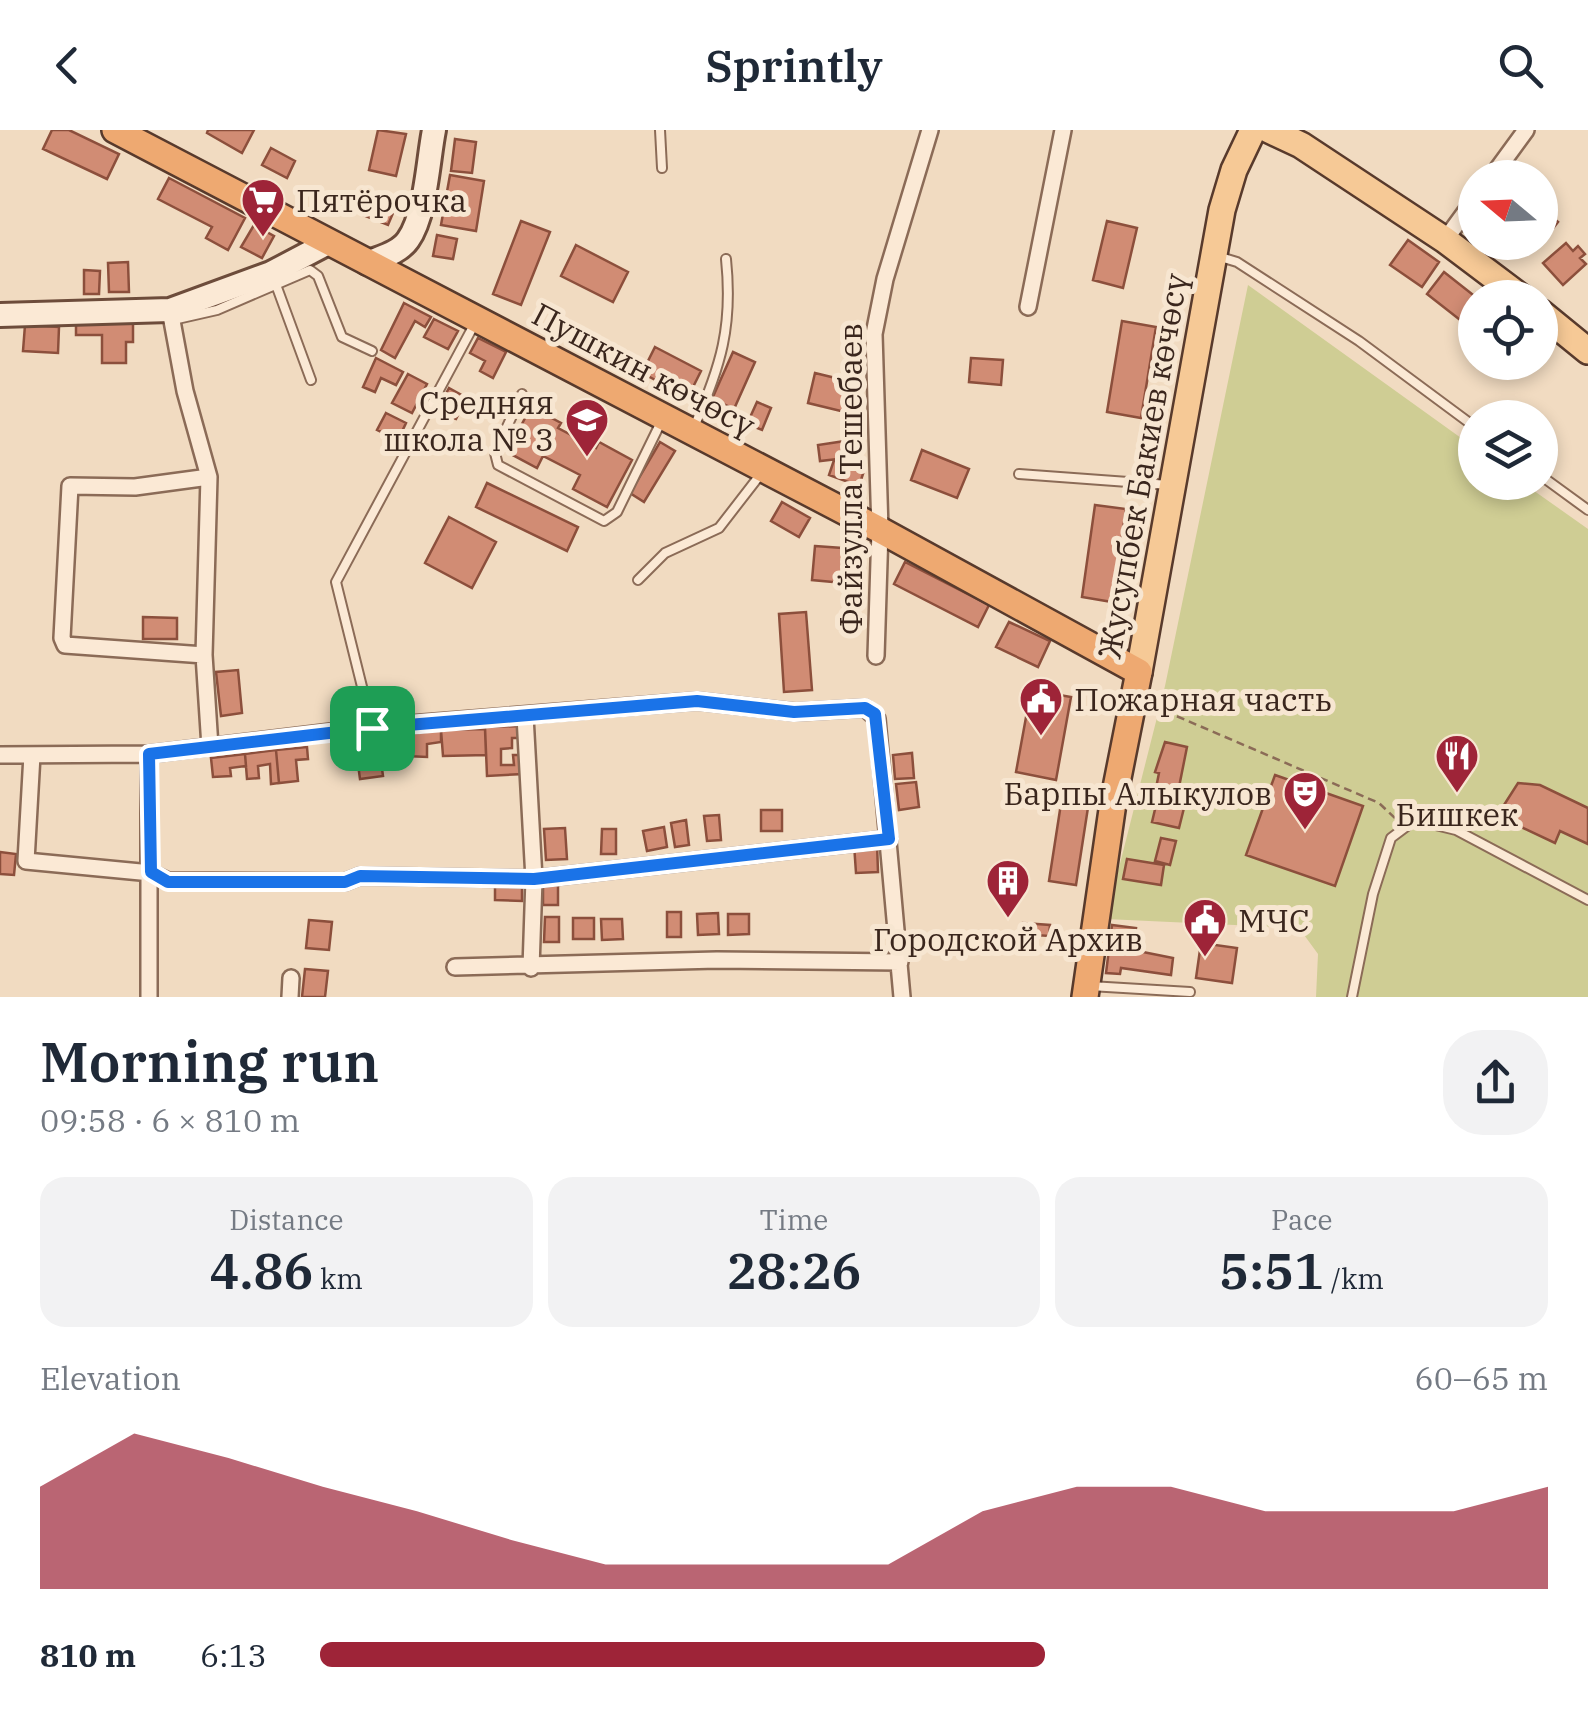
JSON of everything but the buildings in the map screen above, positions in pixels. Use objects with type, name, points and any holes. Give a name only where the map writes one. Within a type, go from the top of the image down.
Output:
[{"type":"highway","name":"Пушкин көчөсү","points":[[115,130],[880,530],[1139,672]]},
{"type":"highway","name":"Жусупбек Бакиев көчөсү","points":[[1085,991],[1139,672]]},
{"type":"main road","points":[[367,263],[408,240],[417,221],[434,130]]},
{"type":"main road","name":"Жусупбек Бакиев көчөсү","points":[[1139,672],[1213,255],[1228,189],[1254,130]]},
{"type":"main road","points":[[1268,130],[1301,144],[1498,280]]},
{"type":"main road","points":[[0,315],[170,315],[274,279],[328,243]]},
{"type":"main road","points":[[1558,327],[1588,351]]},
{"type":"street","name":"Файзулла Тешебаев","points":[[876,656],[880,530],[874,334],[885,280],[930,130]]},
{"type":"street","points":[[1028,307],[1063,130]]},
{"type":"street","points":[[1504,160],[1526,130]]},
{"type":"street","points":[[1445,240],[1458,223]]},
{"type":"street","points":[[170,315],[185,392],[209,477],[204,655],[210,747]]},
{"type":"street","points":[[204,655],[65,645],[62,638],[70,486],[135,486],[209,477]]},
{"type":"street","points":[[0,755],[149,754],[372,728],[697,701],[794,712],[865,708],[875,714],[902,997]]},
{"type":"street","points":[[526,716],[534,879],[532,968]]},
{"type":"street","points":[[149,754],[149,997]]},
{"type":"street","points":[[32,755],[26,862],[151,872],[168,882],[345,882],[360,876],[534,879],[889,839]]},
{"type":"street","points":[[454,967],[532,968],[717,960],[900,962]]},
{"type":"street","points":[[290,997],[291,978]]},
{"type":"lane","points":[[660,130],[662,168]]},
{"type":"lane","points":[[1213,255],[1237,262],[1458,414]]},
{"type":"lane","points":[[692,431],[716,379],[727,340],[726,259]]},
{"type":"lane","points":[[311,380],[274,279],[310,270],[318,276],[342,338],[372,352]]},
{"type":"lane","points":[[372,728],[336,582],[477,319]]},
{"type":"lane","points":[[522,394],[495,453],[498,465],[604,521],[617,512],[664,416]]},
{"type":"lane","points":[[638,580],[665,552],[719,528],[764,469]]},
{"type":"lane","points":[[1019,474],[1171,486]]},
{"type":"lane","points":[[1558,488],[1588,510]]},
{"type":"lane","points":[[1352,997],[1374,894],[1391,838],[1415,820],[1456,830],[1588,900]]},
{"type":"lane","points":[[1085,991],[1190,992]]},
{"type":"path","points":[[1132,698],[1379,803],[1402,826]]},
{"type":"shaded area","points":[[1248,285],[1458,436],[1458,500],[1547,500],[1588,529],[1588,997],[1316,997],[1318,954],[1299,928],[1106,919],[1165,686]]},
{"type":"place","name":"Пятёрочка","points":[[263,238]]},
{"type":"place","name":"Средняя школа № 3","points":[[587,458]]},
{"type":"place","name":"Пожарная часть","points":[[1041,737]]},
{"type":"place","name":"Бишкек","points":[[1457,794]]},
{"type":"place","name":"Барпы Алыкулов","points":[[1305,831]]},
{"type":"place","name":"Городской Архив","points":[[1008,919]]},
{"type":"place","name":"МЧС","points":[[1205,958]]},
{"type":"route","points":[[697,701],[794,712],[865,708],[877,718],[889,839],[534,879],[360,876],[345,882],[168,882],[151,872],[149,754],[372,728],[697,701]]}]
